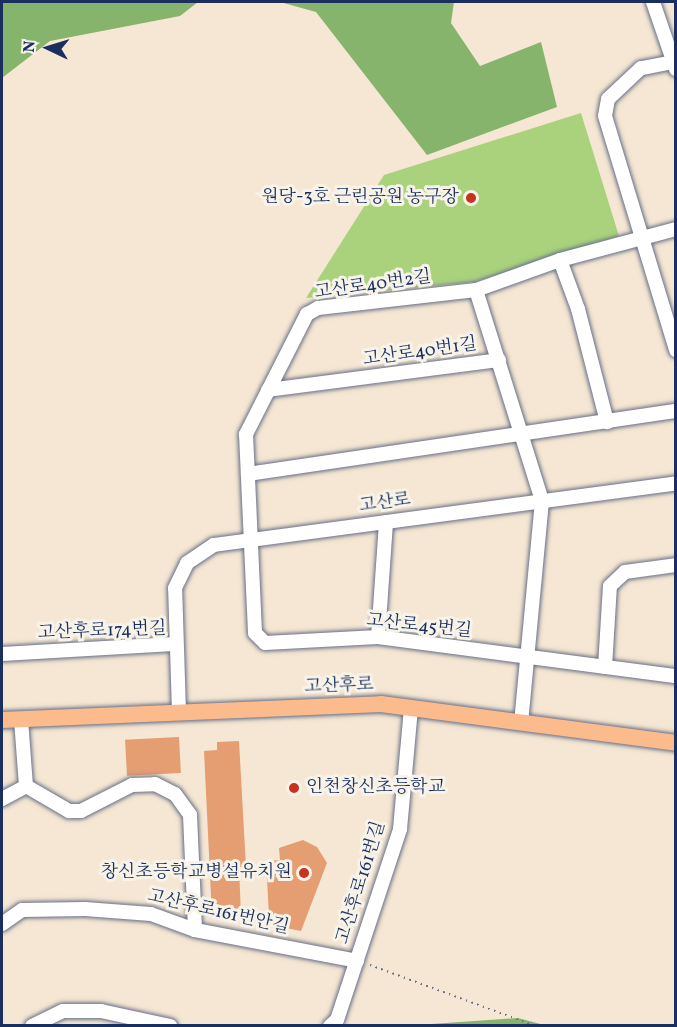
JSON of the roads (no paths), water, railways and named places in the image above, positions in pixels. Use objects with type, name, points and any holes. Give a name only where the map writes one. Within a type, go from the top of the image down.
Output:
[{"type":"main road","name":"고산후로","points":[[2,720],[381,704],[675,743]]},
{"type":"street","points":[[653,2],[674,66],[641,68],[608,99],[605,116],[644,238],[675,350]]},
{"type":"street","name":"고산로40번2길","points":[[252,540],[246,434],[307,314],[318,308],[476,290],[560,260],[675,229]]},
{"type":"street","points":[[560,260],[578,309],[607,422]]},
{"type":"street","points":[[476,290],[499,360]]},
{"type":"street","name":"고산로40번1길","points":[[268,390],[499,360],[524,434],[542,501]]},
{"type":"street","points":[[248,474],[675,411]]},
{"type":"street","name":"고산로","points":[[174,644],[175,588],[187,563],[214,544],[675,483]]},
{"type":"street","points":[[521,723],[542,501]]},
{"type":"street","points":[[378,637],[387,522]]},
{"type":"street","name":"고산로45번길","points":[[252,540],[255,633],[265,643],[378,637],[675,676]]},
{"type":"street","points":[[605,667],[610,586],[625,572],[675,565]]},
{"type":"street","name":"고산후로174번길","points":[[2,654],[174,644],[179,712]]},
{"type":"street","name":"고산후로161번길","points":[[330,1026],[337,1020],[400,830],[411,708]]},
{"type":"street","points":[[21,719],[26,786]]},
{"type":"street","points":[[26,786],[69,811],[81,811],[132,785],[155,784],[175,794],[190,815],[195,930]]},
{"type":"street","points":[[2,799],[26,786]]},
{"type":"street","name":"고산후로161번안길","points":[[2,924],[22,910],[85,909],[151,914],[195,930],[357,961]]},
{"type":"street","points":[[32,1026],[63,1011],[101,1011],[170,1026]]},
{"type":"place","name":"원당-3호 근린공원 농구장","points":[[471,198]]},
{"type":"place","name":"인천창신초등학교","points":[[294,788]]},
{"type":"place","name":"창신초등학교병설유치원","points":[[304,873]]}]
